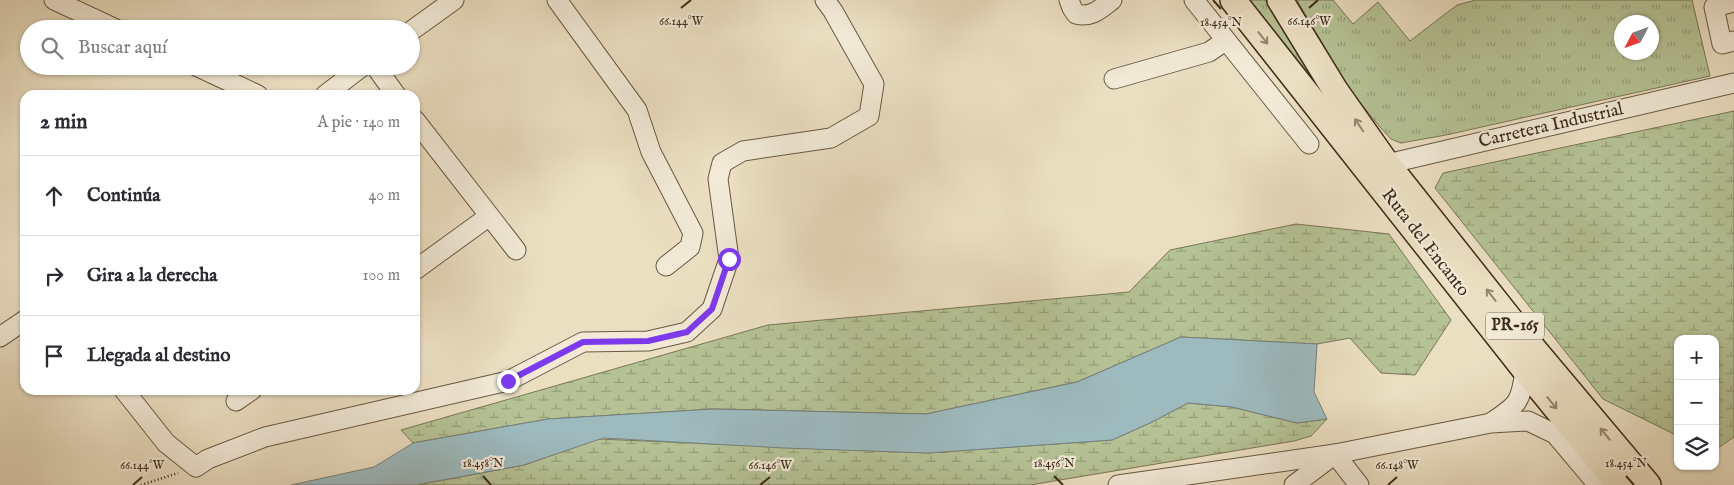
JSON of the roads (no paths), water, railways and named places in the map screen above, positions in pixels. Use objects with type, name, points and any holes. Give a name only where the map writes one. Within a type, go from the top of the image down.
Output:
[{"type":"main road","name":"Ruta del Encanto","points":[[1233,0],[1379,168],[1648,485]]},
{"type":"main road","name":"Ruta del Encanto","points":[[1273,0],[1286,10],[1335,90],[1379,168],[1525,370],[1619,485]]},
{"type":"street","points":[[54,0],[88,7],[105,20]]},
{"type":"street","points":[[420,25],[454,0]]},
{"type":"street","points":[[556,0],[637,110],[651,152],[693,233],[690,247],[666,266]]},
{"type":"street","points":[[128,395],[166,443],[196,467],[208,459],[265,437],[508,381],[583,342],[648,341],[687,332],[712,309],[729,259],[718,179],[722,163],[743,151],[831,138],[869,116],[874,84],[833,11],[824,0]]},
{"type":"street","points":[[1069,0],[1076,14],[1083,16],[1095,13],[1112,0]]},
{"type":"street","points":[[1194,0],[1225,41],[1310,144]]},
{"type":"street","points":[[1734,2],[1714,7],[1722,44],[1734,41]]},
{"type":"street","points":[[1114,79],[1209,52],[1225,41]]},
{"type":"street","points":[[215,75],[247,90]]},
{"type":"street","points":[[332,90],[352,75]]},
{"type":"street","points":[[382,75],[392,90]]},
{"type":"street","name":"Carretera Industrial","points":[[1379,168],[1734,83]]},
{"type":"street","points":[[420,127],[516,250]]},
{"type":"street","points":[[420,266],[488,216]]},
{"type":"street","points":[[0,338],[20,324]]},
{"type":"street","points":[[1491,423],[1513,408],[1521,394],[1525,370]]},
{"type":"street","points":[[236,401],[245,395]]},
{"type":"street","points":[[1118,485],[1335,454],[1491,423],[1528,421],[1555,434],[1598,485]]},
{"type":"street","points":[[1294,485],[1335,454]]},
{"type":"street","points":[[1335,454],[1359,485]]},
{"type":"water","points":[[1181,337],[1317,344],[1314,392],[1327,419],[1297,423],[1232,407],[1188,403],[1112,440],[928,453],[784,448],[603,438],[524,465],[416,485],[291,485],[374,467],[413,443],[548,419],[713,409],[926,414],[1077,382]]}]
